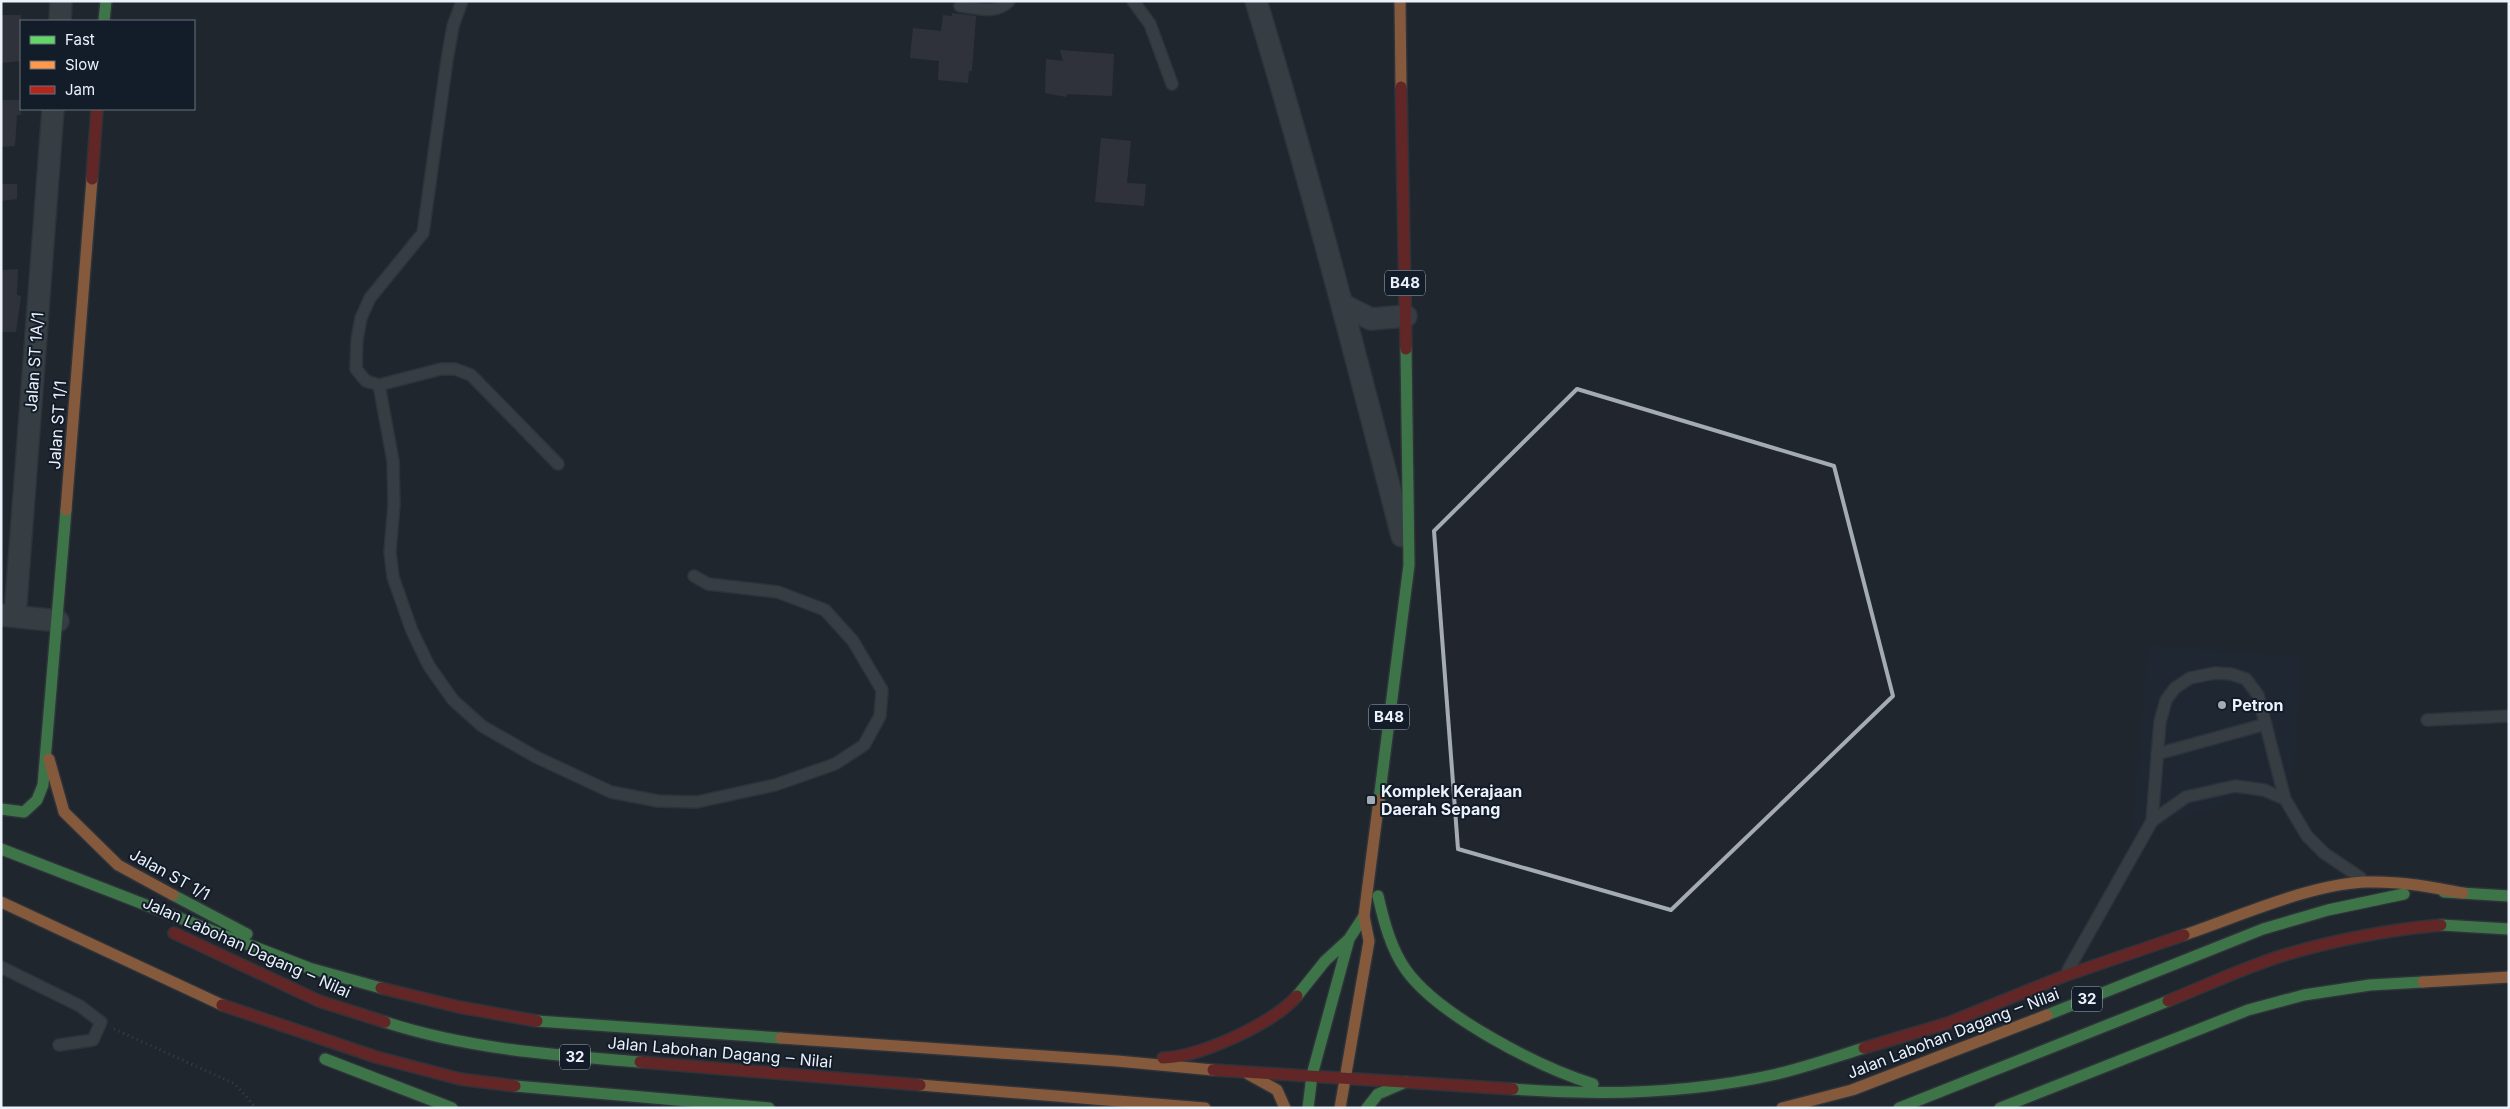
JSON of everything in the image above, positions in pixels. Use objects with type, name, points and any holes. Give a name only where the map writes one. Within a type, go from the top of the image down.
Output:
[{"type":"main road","points":[[104,20],[106,1]]},
{"type":"main road","name":"B48","points":[[1340,1108],[1369,941],[1364,916],[1372,870],[1409,565],[1400,1]]},
{"type":"main road","name":"Jalan ST 1/1","points":[[1,809],[24,812],[37,800],[43,785],[58,621],[97,110]]},
{"type":"main road","name":"Jalan ST 1/1","points":[[46,743],[64,812],[118,865],[309,968]]},
{"type":"main road","points":[[1,849],[309,968],[450,1005],[545,1022],[1117,1061],[1247,1073],[1344,1077],[1565,1093],[1627,1094],[1704,1087],[1777,1074],[1948,1023],[2064,976],[2322,888],[2367,882],[2412,884],[2463,892]]},
{"type":"main road","points":[[1,853],[108,903]]},
{"type":"main road","points":[[1372,870],[1386,928],[1397,956],[1413,980],[1443,1005],[1500,1042],[1562,1075],[1627,1094]]},
{"type":"main road","name":"Jalan Labohan Dagang ‒ Nilai","points":[[1782,1108],[1852,1090],[2007,1031],[2263,929],[2328,910],[2393,895],[2463,892],[2507,895]]},
{"type":"main road","name":"32","points":[[1,902],[228,1008],[376,1057],[460,1079],[547,1090],[769,1108]]},
{"type":"main road","name":"B48","points":[[1308,1108],[1312,1075],[1349,939],[1364,916]]},
{"type":"main road","name":"32","points":[[1899,1108],[2279,957],[2347,938],[2400,929],[2443,925],[2509,929]]},
{"type":"main road","name":"Jalan Labohan Dagang ‒ Nilai","points":[[161,928],[319,1001],[412,1031],[515,1052],[1206,1108]]},
{"type":"main road","points":[[1117,1061],[1173,1058],[1222,1043],[1264,1021],[1293,1000],[1325,961],[1349,939]]},
{"type":"main road","points":[[2000,1108],[2248,1010],[2304,995],[2370,985],[2509,977]]},
{"type":"main road","points":[[228,1008],[283,1038]]},
{"type":"main road","points":[[316,1055],[452,1108]]},
{"type":"main road","points":[[1247,1073],[1277,1090],[1284,1108]]},
{"type":"main road","points":[[1367,1108],[1378,1094],[1406,1082]]},
{"type":"street","points":[[60,20],[61,1]]},
{"type":"street","points":[[1256,1],[1292,117],[1343,305],[1409,565]]},
{"type":"street","name":"Jalan ST 1A/1","points":[[8,615],[53,110]]},
{"type":"street","points":[[1343,305],[1371,319],[1406,316]]},
{"type":"street","points":[[8,615],[58,621]]},
{"type":"street","points":[[1,911],[70,934]]},
{"type":"lane","points":[[462,1],[453,26],[447,60],[423,233],[370,298],[361,318],[357,340],[356,369],[366,381],[379,385],[441,369],[455,369],[471,375],[558,464]]},
{"type":"lane","points":[[960,6],[995,10],[1002,8],[1009,1]]},
{"type":"lane","points":[[1133,1],[1150,24],[1172,84]]},
{"type":"lane","points":[[379,385],[392,461],[394,504],[390,552],[393,577],[412,631],[429,666],[453,700],[482,726],[536,758],[611,792],[658,801],[697,802],[775,785],[835,764],[864,746],[880,716],[882,690],[853,641],[826,610],[778,592],[708,584],[694,576]]},
{"type":"lane","points":[[2152,821],[2160,722],[2166,700],[2175,688],[2190,678],[2215,673],[2231,674],[2246,679],[2258,695],[2285,799],[2307,836],[2324,853],[2367,882]]},
{"type":"lane","points":[[2426,720],[2509,716]]},
{"type":"lane","points":[[2157,754],[2266,724]]},
{"type":"lane","points":[[2064,976],[2152,821],[2186,797],[2235,786],[2264,790],[2285,799]]},
{"type":"lane","points":[[1,967],[80,1006],[101,1022],[93,1040],[59,1045]]},
{"type":"path","points":[[101,1022],[235,1084],[256,1108]]},
{"type":"highlighted area","points":[[1577,389],[1834,466],[1893,696],[1671,910],[1458,849],[1434,531]]},
{"type":"shaded area","points":[[2148,645],[2302,657],[2293,778],[2132,837]]},
{"type":"building","points":[[952,13],[976,16],[972,71],[969,71],[968,83],[938,80],[939,61],[910,58],[913,28],[941,31],[943,15],[952,16]]},
{"type":"building","points":[[1,15],[21,15],[20,61],[1,63]]},
{"type":"building","points":[[1060,50],[1114,54],[1112,96],[1067,94],[1066,97],[1045,93],[1046,59],[1063,61]]},
{"type":"building","points":[[1,100],[20,100],[21,115],[17,115],[15,146],[1,147]]},
{"type":"building","points":[[1101,138],[1131,141],[1127,183],[1146,184],[1144,206],[1095,202]]},
{"type":"building","points":[[1,184],[17,184],[17,199],[1,201]]},
{"type":"building","points":[[18,269],[17,295],[21,296],[16,332],[1,332],[1,270]]},
{"type":"traffic: fast","points":[[104,20],[106,1]]},
{"type":"traffic: fast","points":[[1379,800],[1409,565],[1406,349]]},
{"type":"traffic: fast","points":[[1,809],[24,812],[37,800],[43,785],[66,510]]},
{"type":"traffic: fast","points":[[1,849],[309,968],[381,988]]},
{"type":"traffic: fast","points":[[2444,892],[2509,896]]},
{"type":"traffic: fast","points":[[2047,1015],[2263,929],[2328,910],[2404,894]]},
{"type":"traffic: fast","points":[[173,895],[247,934]]},
{"type":"traffic: fast","points":[[1378,896],[1396,953],[1406,970],[1421,987],[1465,1022],[1492,1038],[1519,1053],[1593,1084]]},
{"type":"traffic: fast","points":[[1297,996],[1325,961],[1349,939],[1364,916]]},
{"type":"traffic: fast","points":[[2441,925],[2509,929]]},
{"type":"traffic: fast","points":[[1308,1108],[1312,1075],[1349,939]]},
{"type":"traffic: fast","points":[[2000,1108],[2248,1010],[2304,995],[2370,985],[2423,982]]},
{"type":"traffic: fast","points":[[1899,1108],[2168,1001]]},
{"type":"traffic: fast","points":[[537,1021],[781,1038]]},
{"type":"traffic: fast","points":[[385,1022],[448,1039],[479,1045],[511,1050],[640,1062]]},
{"type":"traffic: fast","points":[[1513,1089],[1612,1093],[1711,1086],[1777,1074],[1864,1048]]},
{"type":"traffic: fast","points":[[325,1059],[452,1108]]},
{"type":"traffic: fast","points":[[1367,1108],[1378,1094],[1406,1082]]},
{"type":"traffic: fast","points":[[515,1086],[769,1108]]},
{"type":"traffic: slow","points":[[1400,1],[1401,87]]},
{"type":"traffic: slow","points":[[66,510],[92,179]]},
{"type":"traffic: slow","points":[[49,759],[64,812],[118,865],[173,895]]},
{"type":"traffic: slow","points":[[1340,1108],[1369,941],[1364,916],[1379,800]]},
{"type":"traffic: slow","points":[[2184,935],[2299,894],[2346,884],[2392,882],[2463,893]]},
{"type":"traffic: slow","points":[[1,902],[222,1005]]},
{"type":"traffic: slow","points":[[2423,982],[2509,977]]},
{"type":"traffic: slow","points":[[1782,1108],[1852,1090],[2047,1015]]},
{"type":"traffic: slow","points":[[781,1038],[1117,1061],[1213,1070]]},
{"type":"traffic: slow","points":[[1248,1074],[1277,1090],[1285,1108]]},
{"type":"traffic: slow","points":[[920,1085],[1205,1108]]},
{"type":"traffic: jam","points":[[1401,87],[1406,349]]},
{"type":"traffic: jam","points":[[92,179],[97,110]]},
{"type":"traffic: jam","points":[[2168,1001],[2253,966],[2301,950],[2360,936],[2441,925]]},
{"type":"traffic: jam","points":[[174,933],[319,1001],[385,1022]]},
{"type":"traffic: jam","points":[[1864,1048],[1948,1023],[2064,976],[2184,935]]},
{"type":"traffic: jam","points":[[381,988],[459,1007],[537,1021]]},
{"type":"traffic: jam","points":[[1163,1058],[1195,1052],[1235,1037],[1271,1017],[1297,996]]},
{"type":"traffic: jam","points":[[222,1005],[376,1057],[460,1079],[515,1086]]},
{"type":"traffic: jam","points":[[640,1062],[920,1085]]},
{"type":"traffic: jam","points":[[1213,1070],[1513,1089]]},
{"type":"place","name":"Petron","points":[[2222,705]]},
{"type":"place","name":"Komplek Kerajaan Daerah Sepang","points":[[1371,800]]}]
